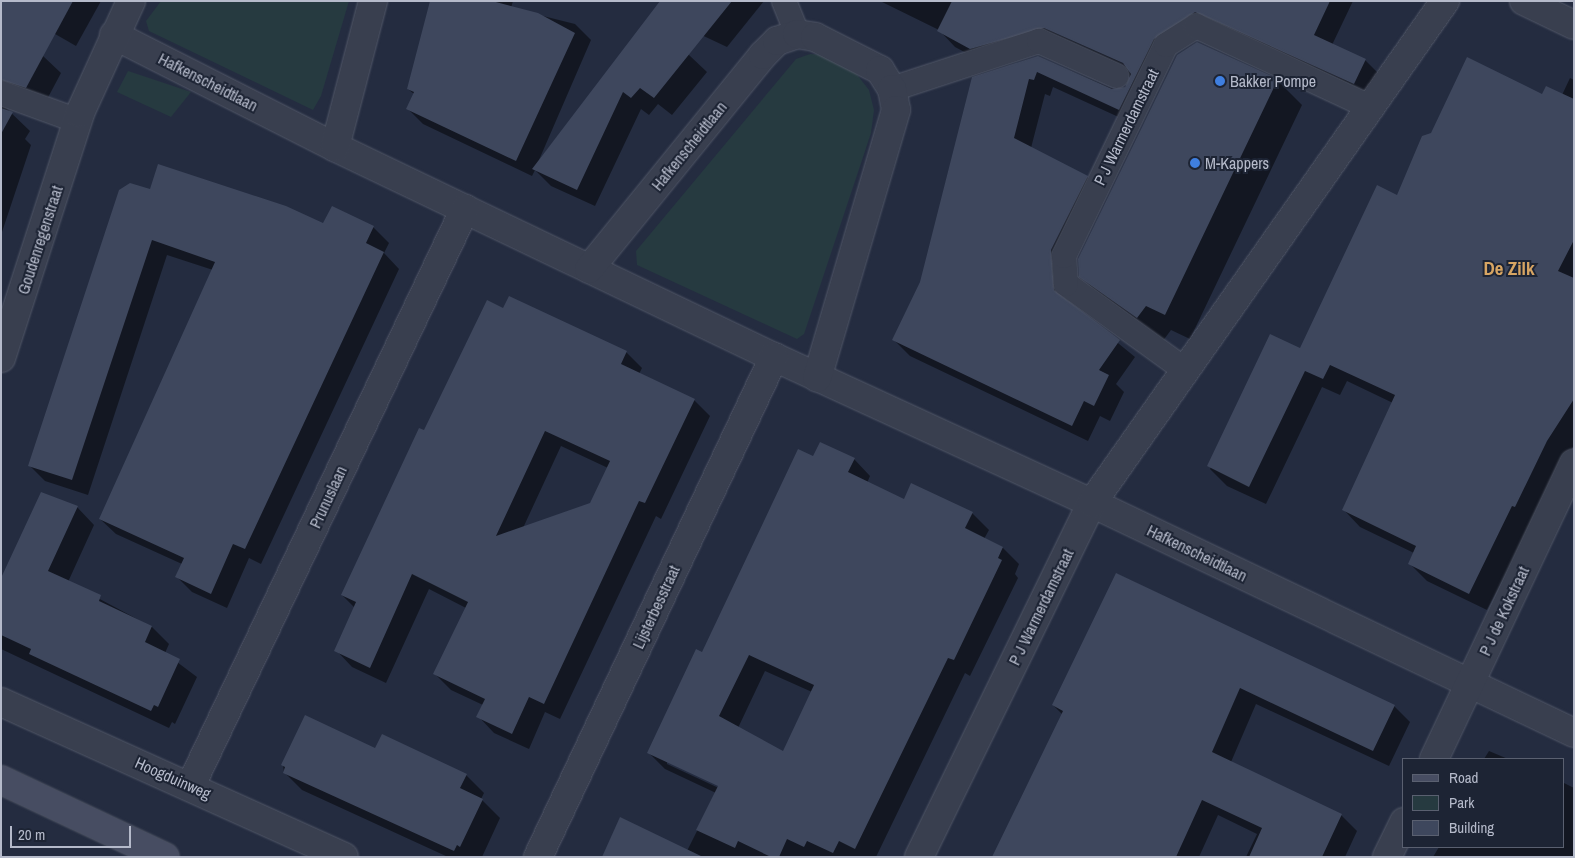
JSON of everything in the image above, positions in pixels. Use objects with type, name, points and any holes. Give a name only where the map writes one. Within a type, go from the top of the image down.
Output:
[{"type":"main road","points":[[1,780],[165,857]]},
{"type":"street","points":[[114,34],[131,1]]},
{"type":"street","points":[[334,147],[373,1]]},
{"type":"street","name":"P J Warmerdamstraat","points":[[920,857],[1092,503],[1445,1]]},
{"type":"street","points":[[1524,1],[1574,25]]},
{"type":"street","name":"Goudenregenstraat","points":[[1,358],[78,121],[114,34]]},
{"type":"street","name":"Hafkenscheidtlaan","points":[[114,34],[334,147],[774,358],[1092,503],[1574,733]]},
{"type":"street","points":[[797,34],[815,37],[880,70],[892,89],[893,128],[818,378]]},
{"type":"street","name":"Hafkenscheidtlaan","points":[[589,269],[763,55],[778,41],[797,34]]},
{"type":"street","name":"Prunuslaan","points":[[191,785],[465,209]]},
{"type":"street","name":"Lijsterbesstraat","points":[[538,857],[774,358]]},
{"type":"street","name":"P J de Kokstraat","points":[[1434,758],[1574,463]]},
{"type":"street","name":"Hoogduinweg","points":[[1,702],[191,785],[344,857]]},
{"type":"street","points":[[1387,857],[1402,826]]},
{"type":"lane","points":[[784,1],[797,34]]},
{"type":"lane","name":"P J Warmerdamstraat","points":[[1185,370],[1066,284],[1064,256],[1166,45],[1196,26],[1370,107]]},
{"type":"lane","points":[[892,89],[1039,41],[1117,76]]},
{"type":"lane","points":[[1,93],[78,121]]},
{"type":"green space","points":[[161,1],[349,1],[321,96],[313,110],[149,31],[146,21]]},
{"type":"green space","points":[[810,54],[826,55],[855,72],[869,90],[874,110],[871,133],[804,334],[797,339],[637,265],[636,251],[796,59]]},
{"type":"green space","points":[[128,71],[191,92],[171,117],[117,92]]},
{"type":"building","points":[[1,1],[73,1],[26,88],[1,80]]},
{"type":"building","points":[[430,1],[492,1],[538,13],[575,33],[516,161],[406,109],[414,92],[407,89]]},
{"type":"building","points":[[660,1],[732,1],[654,98],[640,88],[631,98],[623,92],[577,190],[532,169]]},
{"type":"building","points":[[952,1],[1330,1],[1314,35],[1366,59],[1354,84],[1195,12],[1154,39],[1119,110],[1037,72],[1034,80],[1029,79],[1014,138],[1088,176],[1051,250],[1054,290],[1120,340],[1099,370],[1109,375],[1094,406],[1084,401],[1072,426],[892,340],[920,282],[972,77],[1038,56],[1112,89],[1125,87],[1131,74],[1123,63],[1044,28],[970,49],[937,31]]},
{"type":"building","points":[[1197,42],[1278,79],[1165,315],[1146,306],[1137,318],[1079,277],[1078,259],[1177,55]]},
{"type":"building","points":[[1467,57],[1542,94],[1546,86],[1574,99],[1574,240],[1558,271],[1574,278],[1574,399],[1547,441],[1515,507],[1512,506],[1469,594],[1408,564],[1416,546],[1342,510],[1395,395],[1330,365],[1323,379],[1305,371],[1249,487],[1207,466],[1270,334],[1300,348],[1377,185],[1397,195],[1422,136],[1431,133]]},
{"type":"building","points":[[1,108],[13,112],[1,134]]},
{"type":"building","points":[[158,164],[286,206],[323,223],[332,206],[374,226],[366,243],[384,252],[245,549],[233,544],[211,594],[175,577],[184,558],[99,519],[215,262],[152,240],[72,480],[28,466],[119,190],[130,183],[150,189]]},
{"type":"building","points":[[509,296],[627,351],[621,364],[695,399],[645,503],[639,501],[544,704],[529,697],[512,734],[476,717],[485,699],[433,674],[468,602],[412,574],[370,668],[334,651],[356,602],[341,595],[419,428],[424,430],[487,300],[503,308]],"holes":[[[545,431],[610,461],[590,503],[496,536]]]},
{"type":"building","points":[[820,442],[855,458],[848,472],[904,499],[911,483],[973,512],[965,528],[1003,547],[998,558],[1002,560],[954,660],[948,658],[855,849],[839,841],[833,853],[807,841],[804,847],[787,839],[779,857],[771,857],[738,841],[735,848],[696,830],[718,786],[647,753],[696,649],[702,652],[798,449],[813,456]],"holes":[[[749,655],[814,685],[783,751],[719,716]]]},
{"type":"building","points":[[41,492],[78,506],[48,571],[101,595],[99,601],[152,626],[145,642],[180,659],[158,707],[154,705],[151,711],[29,654],[31,649],[1,635],[1,578]]},
{"type":"building","points":[[1116,573],[1395,705],[1373,751],[1240,688],[1212,752],[1342,814],[1322,857],[1249,857],[1262,828],[1202,800],[1176,857],[992,857],[1063,711],[1052,705]]},
{"type":"building","points":[[305,715],[375,748],[382,734],[467,774],[460,788],[483,799],[460,847],[457,845],[454,851],[283,773],[285,767],[281,765]]},
{"type":"building","points":[[620,817],[703,857],[602,857]]},
{"type":"place","name":"Bakker Pompe","points":[[1220,81]]},
{"type":"place","name":"M-Kappers","points":[[1195,163]]},
{"type":"district","name":"De Zilk","points":[[1509,269]]}]
